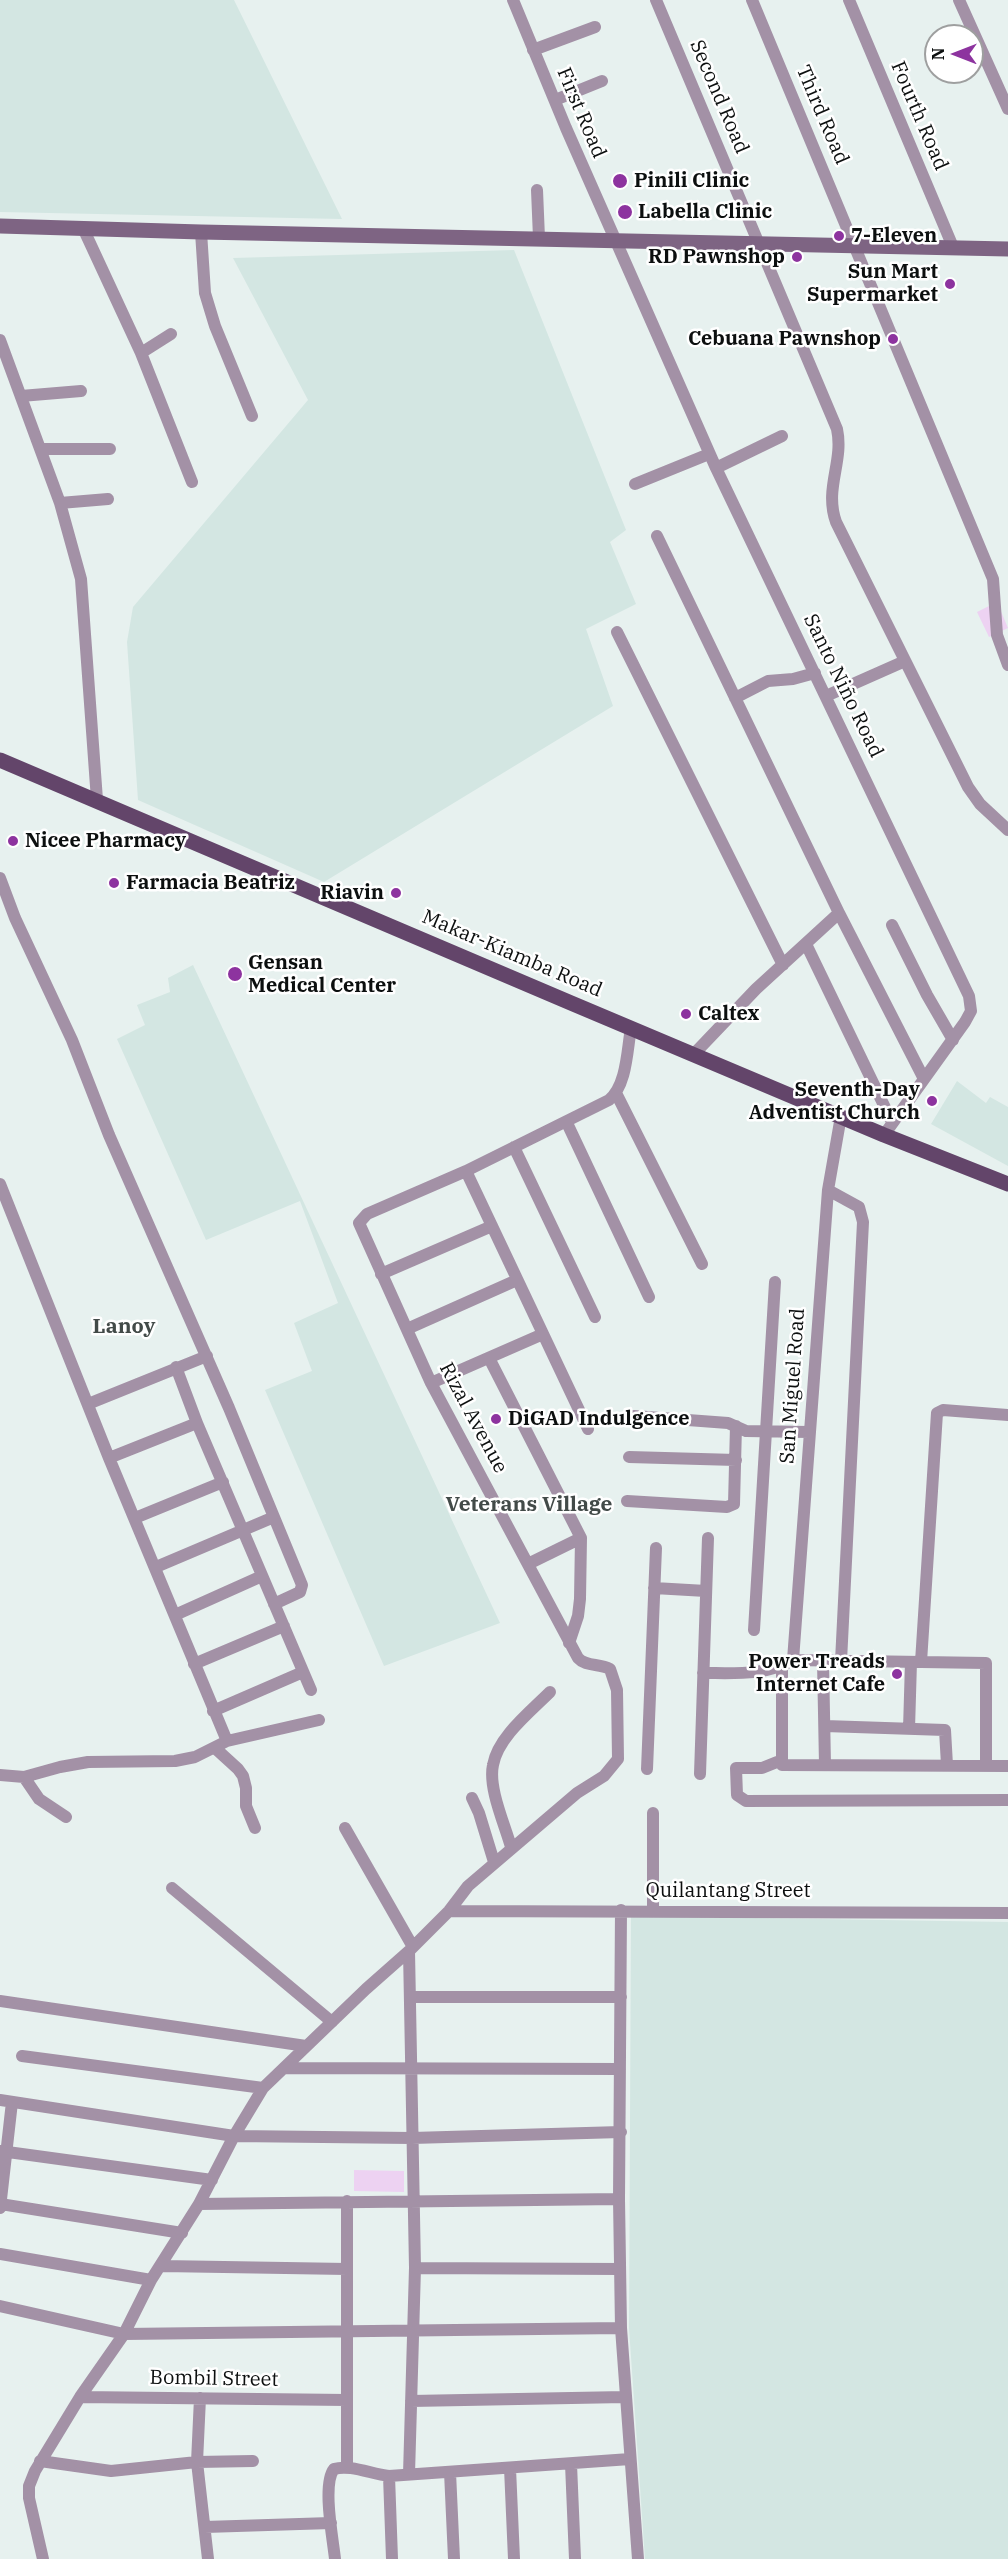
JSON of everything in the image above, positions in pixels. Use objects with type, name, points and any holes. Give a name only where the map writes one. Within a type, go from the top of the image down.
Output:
[{"type":"main road","name":"Makar-Kiamba Road","points":[[0,760],[841,1116],[888,1128],[1008,1184]]},
{"type":"street","name":"First Road","points":[[513,0],[615,240]]},
{"type":"street","name":"Second Road","points":[[656,0],[837,429],[840,441],[832,482],[834,516],[968,787],[980,804],[1008,830]]},
{"type":"street","name":"Third Road","points":[[752,0],[993,579],[997,635],[1008,665]]},
{"type":"street","name":"Fourth Road","points":[[849,0],[953,247]]},
{"type":"street","points":[[959,0],[1008,109]]},
{"type":"street","points":[[533,50],[595,27]]},
{"type":"street","points":[[555,100],[602,81]]},
{"type":"street","points":[[537,190],[539,238]]},
{"type":"street","points":[[0,226],[1008,249]]},
{"type":"street","points":[[83,228],[141,353],[192,482]]},
{"type":"street","points":[[201,232],[205,293],[215,326],[252,416]]},
{"type":"street","name":"Santo Niño Road","points":[[615,240],[709,454],[969,996],[971,1011],[888,1128]]},
{"type":"street","points":[[141,353],[171,334]]},
{"type":"street","points":[[0,340],[60,503],[81,579],[97,800]]},
{"type":"street","points":[[21,396],[81,391]]},
{"type":"street","points":[[716,468],[782,436]]},
{"type":"street","points":[[41,450],[110,449]]},
{"type":"street","points":[[635,484],[709,454]]},
{"type":"street","points":[[60,503],[108,499]]},
{"type":"street","points":[[657,536],[839,913],[924,1079]]},
{"type":"street","points":[[617,632],[783,965]]},
{"type":"street","points":[[826,696],[904,661]]},
{"type":"street","points":[[735,698],[768,681],[793,680],[815,673]]},
{"type":"street","points":[[0,878],[15,918],[72,1040],[109,1135],[207,1356],[303,1588],[300,1592],[274,1604]]},
{"type":"street","points":[[694,1054],[839,913]]},
{"type":"street","points":[[892,925],[952,1040]]},
{"type":"street","points":[[806,944],[888,1128]]},
{"type":"street","points":[[588,1429],[466,1171],[567,1123],[599,1106],[616,1093],[621,1080],[631,1028]]},
{"type":"street","points":[[616,1093],[702,1264]]},
{"type":"street","name":"San Miguel Road","points":[[793,1660],[808,1432],[828,1190],[841,1116]]},
{"type":"street","points":[[567,1123],[649,1297]]},
{"type":"street","points":[[514,1147],[595,1317]]},
{"type":"street","name":"Rizal Avenue","points":[[466,1171],[367,1214],[359,1223],[431,1383],[569,1643],[584,1663],[610,1669],[618,1697],[618,1759],[604,1776],[577,1792],[511,1847]]},
{"type":"street","points":[[0,1184],[109,1458],[227,1741]]},
{"type":"street","points":[[828,1190],[859,1207],[863,1221],[841,1661]]},
{"type":"street","points":[[381,1274],[492,1226]]},
{"type":"street","points":[[407,1329],[517,1280]]},
{"type":"street","points":[[754,1630],[775,1282]]},
{"type":"street","points":[[431,1383],[543,1334]]},
{"type":"street","points":[[88,1404],[207,1356]]},
{"type":"street","points":[[489,1358],[581,1538],[580,1599],[578,1616],[569,1643]]},
{"type":"street","points":[[176,1367],[197,1423],[311,1690]]},
{"type":"street","points":[[909,1729],[937,1413],[943,1410],[1008,1415]]},
{"type":"street","points":[[634,1416],[728,1423],[742,1430],[808,1432]]},
{"type":"street","points":[[109,1458],[197,1423]]},
{"type":"street","points":[[627,1501],[732,1505],[735,1498],[736,1426]]},
{"type":"street","points":[[629,1458],[736,1460]]},
{"type":"street","points":[[135,1518],[223,1482]]},
{"type":"street","points":[[156,1567],[274,1517]]},
{"type":"street","points":[[528,1564],[581,1538]]},
{"type":"street","points":[[700,1774],[708,1538]]},
{"type":"street","points":[[647,1769],[656,1548]]},
{"type":"street","points":[[175,1615],[262,1576]]},
{"type":"street","points":[[654,1588],[705,1591]]},
{"type":"street","points":[[194,1664],[284,1626]]},
{"type":"street","points":[[703,1673],[764,1671],[782,1667],[793,1660],[986,1663],[986,1766]]},
{"type":"street","points":[[823,1661],[825,1766]]},
{"type":"street","points":[[782,1667],[782,1766],[1008,1766]]},
{"type":"street","points":[[213,1711],[303,1672]]},
{"type":"street","points":[[43,2559],[29,2498],[29,2486],[40,2461],[80,2397],[124,2334],[151,2280],[162,2266],[199,2204],[234,2136],[263,2088],[411,1949],[449,1911],[468,1886],[511,1847],[494,1784],[493,1764],[500,1748],[550,1692]]},
{"type":"street","points":[[0,1775],[24,1777],[78,1763],[175,1761],[195,1757],[227,1741],[319,1720]]},
{"type":"street","points":[[825,1726],[945,1730],[946,1766]]},
{"type":"street","points":[[215,1748],[243,1776],[246,1806],[255,1828]]},
{"type":"street","points":[[782,1760],[762,1768],[736,1768],[737,1795],[746,1801],[1008,1800]]},
{"type":"street","points":[[24,1777],[39,1799],[66,1817]]},
{"type":"street","points":[[471,1798],[479,1813],[494,1862]]},
{"type":"street","points":[[653,1813],[653,1910]]},
{"type":"street","points":[[345,1828],[411,1949],[410,2069],[415,2268],[409,2474]]},
{"type":"street","points":[[172,1888],[332,2022]]},
{"type":"street","points":[[621,1910],[619,2199],[621,2328],[638,2559]]},
{"type":"street","name":"Quilantang Street","points":[[449,1911],[1008,1913]]},
{"type":"street","points":[[410,1997],[621,1997]]},
{"type":"street","points":[[0,2001],[306,2046]]},
{"type":"street","points":[[22,2056],[263,2088]]},
{"type":"street","points":[[285,2068],[620,2069]]},
{"type":"street","points":[[182,2233],[0,2206],[6,2101],[234,2136],[412,2138],[621,2132]]},
{"type":"street","points":[[3,2151],[212,2180]]},
{"type":"street","points":[[199,2204],[619,2199]]},
{"type":"street","points":[[347,2201],[347,2467]]},
{"type":"street","points":[[0,2254],[151,2280]]},
{"type":"street","points":[[162,2266],[347,2269]]},
{"type":"street","points":[[415,2268],[620,2270]]},
{"type":"street","points":[[0,2306],[124,2334],[621,2328]]},
{"type":"street","name":"Bombil Street","points":[[80,2397],[347,2400]]},
{"type":"street","points":[[411,2401],[625,2397]]},
{"type":"street","points":[[200,2398],[197,2462],[208,2559]]},
{"type":"street","points":[[335,2559],[329,2491],[330,2473],[333,2469],[347,2467],[389,2476],[630,2459]]},
{"type":"street","points":[[40,2461],[111,2471],[197,2462],[253,2461]]},
{"type":"street","points":[[571,2464],[575,2559]]},
{"type":"street","points":[[510,2468],[514,2559]]},
{"type":"street","points":[[450,2472],[454,2559]]},
{"type":"street","points":[[389,2476],[392,2559]]},
{"type":"street","points":[[205,2527],[331,2523]]},
{"type":"shaded area","points":[[0,0],[234,0],[342,219],[0,212]]},
{"type":"shaded area","points":[[514,250],[626,530],[610,542],[636,604],[586,629],[613,706],[324,882],[138,800],[127,642],[133,607],[308,400],[233,258]]},
{"type":"shaded area","points":[[997,602],[1008,628],[989,637],[977,612]]},
{"type":"shaded area","points":[[193,965],[500,1623],[384,1666],[265,1390],[312,1371],[294,1323],[338,1303],[300,1201],[206,1240],[117,1039],[145,1025],[137,1005],[170,992],[168,978]]},
{"type":"shaded area","points":[[957,1081],[986,1103],[990,1097],[1008,1107],[1008,1166],[931,1124]]},
{"type":"shaded area","points":[[631,1916],[1008,1922],[1008,2559],[645,2559],[629,2328]]},
{"type":"shaded area","points":[[354,2170],[404,2171],[404,2192],[354,2191]]},
{"type":"place","name":"Pinili Clinic","points":[[620,181]]},
{"type":"place","name":"Labella Clinic","points":[[625,212]]},
{"type":"place","name":"7-Eleven","points":[[839,236]]},
{"type":"place","name":"RD Pawnshop","points":[[797,257]]},
{"type":"place","name":"Sun Mart Supermarket","points":[[950,284]]},
{"type":"place","name":"Cebuana Pawnshop","points":[[893,339]]},
{"type":"place","name":"Nicee Pharmacy","points":[[13,841]]},
{"type":"place","name":"Farmacia Beatriz","points":[[114,883]]},
{"type":"place","name":"Riavin","points":[[396,893]]},
{"type":"place","name":"Gensan Medical Center","points":[[235,974]]},
{"type":"place","name":"Caltex","points":[[686,1014]]},
{"type":"place","name":"Seventh-Day Adventist Church","points":[[932,1101]]},
{"type":"place","name":"DiGAD Indulgence","points":[[496,1419]]},
{"type":"place","name":"Power Treads Internet Cafe","points":[[897,1674]]},
{"type":"district","name":"Lanoy","points":[[124,1327]]},
{"type":"district","name":"Veterans Village","points":[[529,1505]]}]
